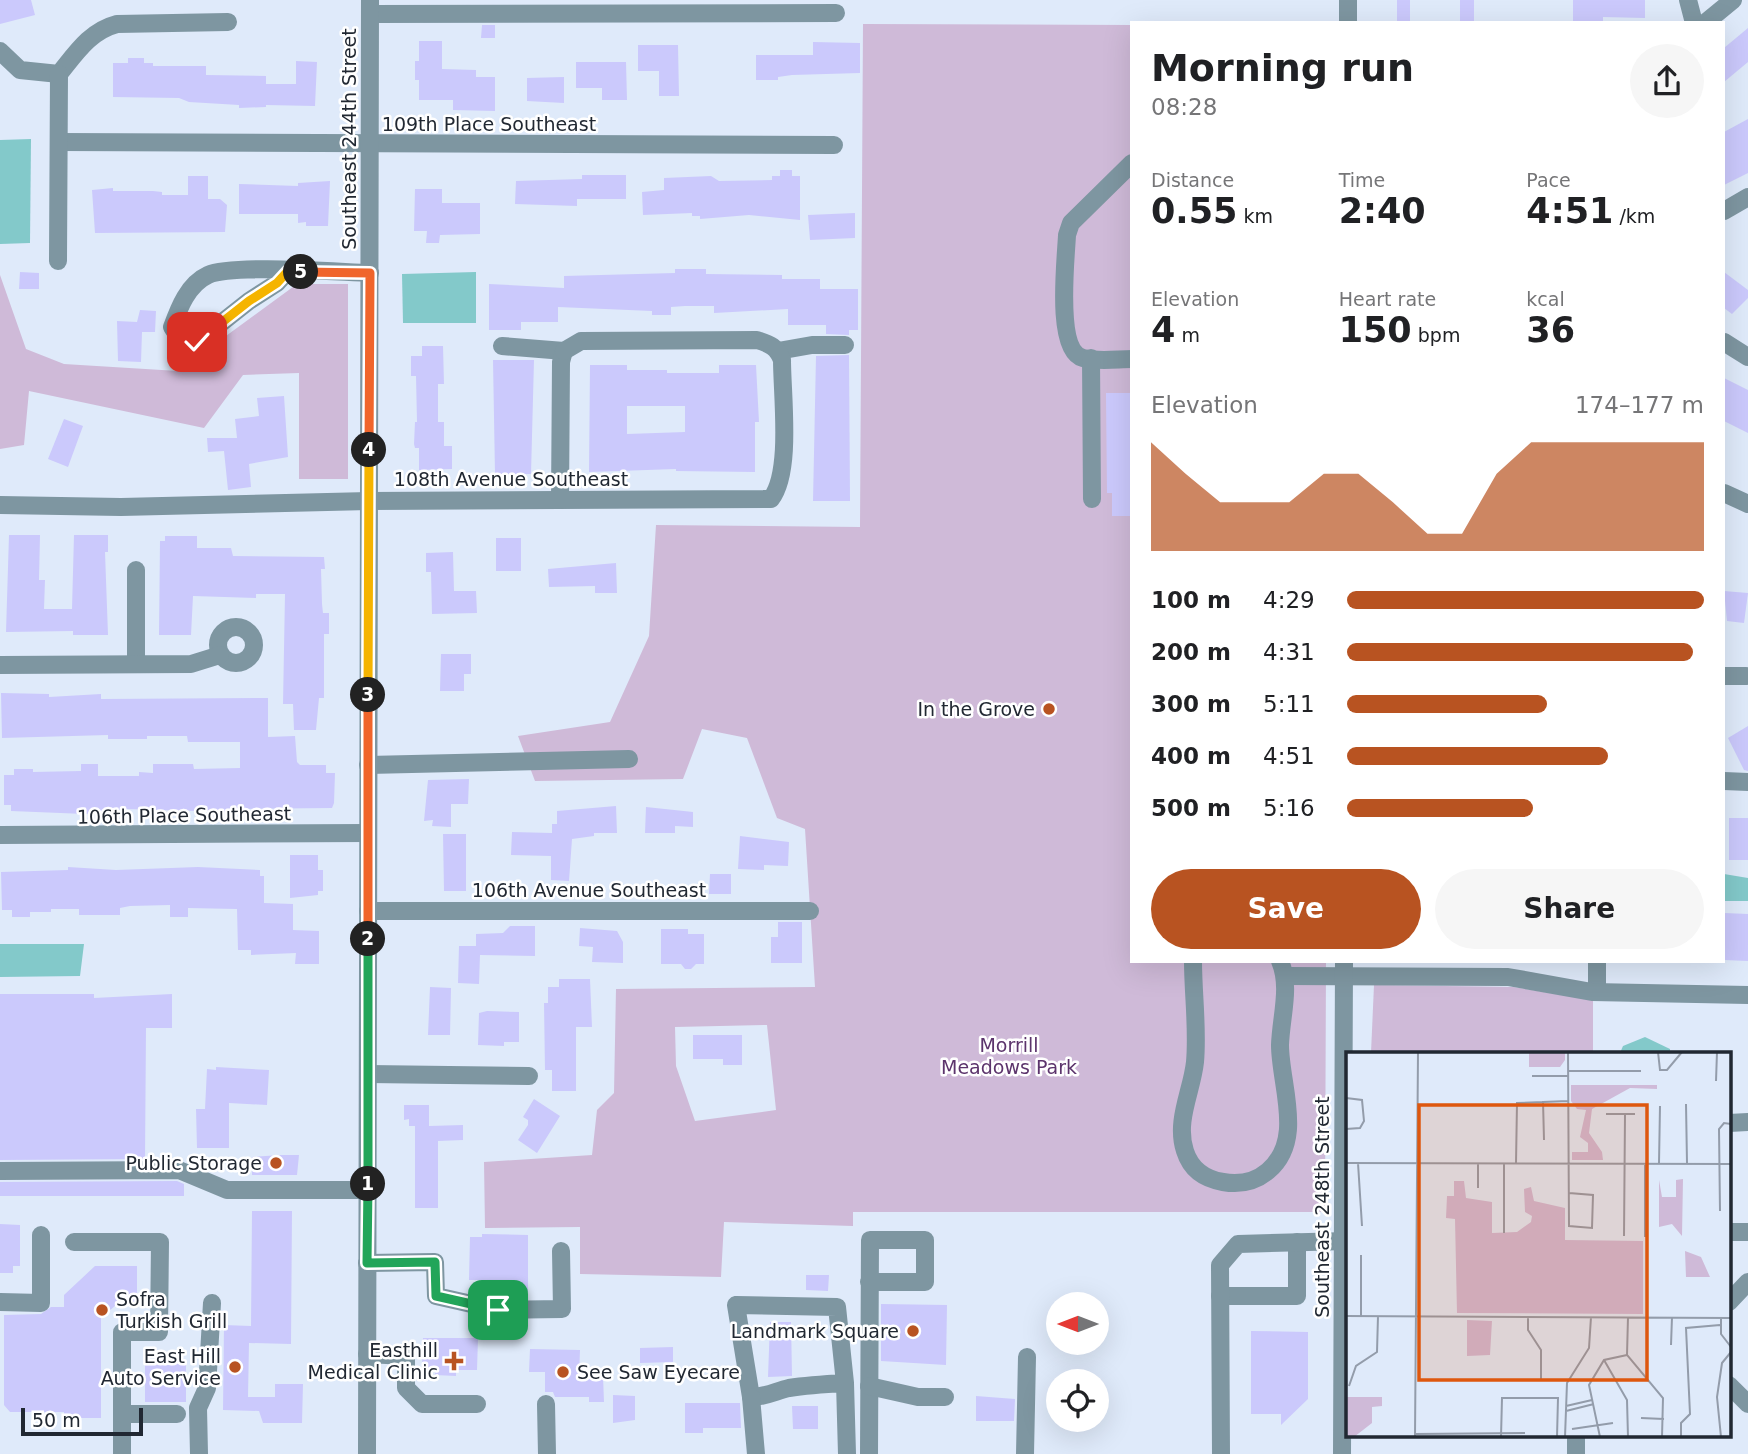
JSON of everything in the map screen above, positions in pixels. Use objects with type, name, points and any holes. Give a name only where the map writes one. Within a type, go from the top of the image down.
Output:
[{"type":"street","points":[[1348,0],[1348,21]]},
{"type":"street","points":[[1688,0],[1693,21]]},
{"type":"street","points":[[1707,21],[1733,0]]},
{"type":"street","points":[[370,7],[836,13]]},
{"type":"street","name":"Southeast 244th Street","points":[[367,1454],[370,7]]},
{"type":"street","points":[[58,261],[59,74],[88,39],[101,28],[117,24],[228,22]]},
{"type":"street","points":[[0,51],[20,70],[59,74]]},
{"type":"street","name":"109th Place Southeast","points":[[59,142],[834,145]]},
{"type":"street","points":[[1130,165],[1071,223],[1067,236],[1064,325],[1074,353],[1090,358],[1130,359]]},
{"type":"street","points":[[1725,210],[1748,197]]},
{"type":"street","points":[[288,271],[277,283],[249,301],[197,342],[181,341],[172,327],[182,299],[207,275],[235,270],[288,271],[370,273]]},
{"type":"street","points":[[502,346],[564,351],[581,341],[744,340],[769,343],[778,351],[812,345],[845,345]]},
{"type":"street","points":[[1725,343],[1748,357]]},
{"type":"street","points":[[560,500],[561,362],[564,351]]},
{"type":"street","name":"108th Avenue Southeast","points":[[0,505],[241,506],[369,501],[771,499],[781,482],[782,470],[782,360],[778,351]]},
{"type":"street","points":[[1090,358],[1092,499]]},
{"type":"street","points":[[1725,493],[1748,504]]},
{"type":"street","points":[[136,570],[136,664]]},
{"type":"street","points":[[0,665],[191,664],[208,661],[220,655]]},
{"type":"street","points":[[1725,676],[1746,676]]},
{"type":"street","points":[[368,765],[629,759]]},
{"type":"street","points":[[1725,781],[1748,782]]},
{"type":"street","name":"106th Place Southeast","points":[[0,835],[368,833]]},
{"type":"street","name":"106th Avenue Southeast","points":[[368,911],[810,911]]},
{"type":"street","points":[[1193,963],[1195,1061],[1182,1122],[1182,1140],[1190,1162],[1203,1177],[1217,1181],[1251,1182],[1273,1167],[1282,1153],[1289,1121],[1280,1043],[1283,968],[1344,968],[1508,977],[1597,992],[1748,995]]},
{"type":"street","points":[[1597,963],[1597,992]]},
{"type":"street","name":"Southeast 248th Street","points":[[1342,1454],[1345,1241],[1344,968]]},
{"type":"street","points":[[368,1074],[529,1076]]},
{"type":"street","points":[[1730,1123],[1748,1122]]},
{"type":"street","points":[[0,1171],[179,1170],[227,1189],[368,1190]]},
{"type":"street","points":[[1730,1232],[1748,1231]]},
{"type":"street","points":[[0,1302],[41,1303],[41,1235]]},
{"type":"street","points":[[1221,1454],[1220,1265],[1238,1244],[1345,1241]]},
{"type":"street","points":[[74,1242],[160,1242],[159,1332],[122,1332],[122,1454]]},
{"type":"street","points":[[1220,1296],[1297,1296],[1297,1242]]},
{"type":"street","points":[[367,1263],[435,1262],[436,1296],[498,1310],[562,1309],[561,1251]]},
{"type":"street","points":[[869,1282],[869,1454]]},
{"type":"street","points":[[1730,1301],[1748,1282]]},
{"type":"street","points":[[199,1454],[198,1408],[207,1388],[212,1303]]},
{"type":"street","points":[[756,1454],[751,1397],[737,1305],[837,1307],[845,1383],[847,1454]]},
{"type":"street","points":[[367,1354],[406,1356],[406,1388],[422,1404],[477,1404]]},
{"type":"street","points":[[1025,1454],[1027,1357]]},
{"type":"street","points":[[751,1397],[765,1397],[814,1384],[845,1383]]},
{"type":"street","points":[[869,1386],[918,1397],[944,1397]]},
{"type":"street","points":[[1730,1386],[1748,1404]]},
{"type":"street","points":[[546,1404],[547,1454]]},
{"type":"street","points":[[122,1414],[177,1414]]},
{"type":"street","points":[[1576,1436],[1576,1454]]},
{"type":"green space","name":"Morrill Meadows Park","points":[[863,24],[1130,25],[1130,963],[1326,963],[1325,1212],[853,1212],[853,1226],[724,1222],[721,1277],[580,1274],[580,1227],[485,1228],[484,1162],[592,1155],[597,1110],[614,1093],[616,989],[815,987],[805,829],[777,818],[747,738],[702,729],[683,779],[535,781],[518,736],[610,722],[649,636],[656,525],[860,527]],"holes":[[[767,1025],[776,1110],[695,1121],[676,1066],[675,1027]]]},
{"type":"green space","points":[[0,275],[26,349],[64,364],[178,371],[297,284],[348,284],[348,479],[299,479],[299,373],[243,375],[204,428],[29,391],[24,445],[0,449]]},
{"type":"green space","points":[[1374,985],[1513,987],[1593,1000],[1593,1052],[1371,1052]]},
{"type":"shaded area","points":[[31,139],[30,243],[0,244],[0,140]]},
{"type":"shaded area","points":[[476,272],[476,323],[403,323],[402,274]]},
{"type":"shaded area","points":[[1725,874],[1748,878],[1748,901],[1725,901]]},
{"type":"shaded area","points":[[0,944],[84,944],[80,976],[0,977]]},
{"type":"shaded area","points":[[1645,1037],[1670,1049],[1670,1052],[1620,1052],[1623,1046]]},
{"type":"building","points":[[0,0],[31,0],[35,15],[0,24]]},
{"type":"building","points":[[1397,0],[1410,0],[1410,21],[1397,21]]},
{"type":"building","points":[[1460,0],[1474,0],[1474,21],[1460,21]]},
{"type":"building","points":[[1573,0],[1645,0],[1645,18],[1603,17],[1603,21],[1573,21]]},
{"type":"building","points":[[482,25],[495,25],[495,38],[481,38]]},
{"type":"building","points":[[1748,28],[1748,62],[1725,81],[1725,47]]},
{"type":"building","points":[[419,41],[442,41],[442,69],[476,70],[476,77],[495,77],[495,111],[453,110],[453,100],[419,100],[415,61],[419,61]]},
{"type":"building","points":[[813,42],[860,43],[860,73],[792,75],[778,77],[778,80],[756,80],[756,55],[813,55]]},
{"type":"building","points":[[638,45],[678,45],[679,96],[659,96],[659,71],[638,71]]},
{"type":"building","points":[[128,58],[144,58],[144,63],[153,63],[153,66],[206,66],[206,75],[266,76],[266,84],[296,84],[296,61],[317,62],[315,106],[266,105],[239,108],[239,105],[189,102],[179,98],[113,97],[113,63],[128,63]]},
{"type":"building","points":[[576,62],[626,62],[627,100],[602,100],[602,88],[576,88]]},
{"type":"building","points":[[564,77],[564,103],[527,101],[527,78]]},
{"type":"building","points":[[1748,119],[1748,173],[1725,184],[1725,131]]},
{"type":"building","points":[[780,170],[792,170],[792,176],[800,176],[800,220],[749,215],[700,219],[700,216],[692,216],[692,213],[643,215],[642,192],[664,190],[664,178],[711,176],[719,181],[772,180],[772,176],[780,176]]},
{"type":"building","points":[[582,175],[626,175],[626,199],[577,199],[577,206],[515,204],[516,181],[582,179]]},
{"type":"building","points":[[188,176],[208,176],[208,199],[220,199],[227,205],[225,232],[95,233],[92,190],[113,188],[113,191],[153,191],[162,192],[162,195],[188,195]]},
{"type":"building","points":[[330,181],[328,226],[306,226],[306,222],[298,223],[298,214],[239,214],[239,184],[298,186],[298,183]]},
{"type":"building","points":[[415,189],[442,189],[442,203],[480,203],[480,234],[440,235],[439,243],[426,243],[427,231],[414,231]]},
{"type":"building","points":[[855,213],[855,238],[810,240],[808,215]]},
{"type":"building","points":[[675,269],[706,269],[706,274],[782,275],[782,279],[820,279],[820,289],[858,289],[858,330],[849,330],[849,335],[826,334],[826,325],[788,325],[788,309],[714,313],[714,306],[685,306],[671,307],[671,315],[652,315],[652,311],[558,307],[558,322],[521,322],[521,330],[489,330],[489,284],[564,288],[564,276],[675,273]]},
{"type":"building","points":[[20,272],[39,273],[39,289],[19,289]]},
{"type":"building","points":[[1725,273],[1748,290],[1748,298],[1732,314],[1725,309]]},
{"type":"building","points":[[140,310],[156,311],[155,332],[142,332],[141,362],[118,361],[117,321],[137,322]]},
{"type":"building","points":[[422,346],[443,346],[444,384],[438,384],[438,422],[444,422],[444,446],[452,446],[452,469],[419,470],[419,448],[415,448],[414,444],[417,422],[416,376],[411,376],[411,356],[422,356]]},
{"type":"building","points":[[849,355],[850,501],[813,501],[816,356]]},
{"type":"building","points":[[493,360],[534,360],[531,474],[495,474]]},
{"type":"building","points":[[590,365],[627,365],[627,370],[667,370],[667,373],[719,373],[719,365],[756,365],[759,422],[755,422],[755,472],[676,469],[589,472]],"holes":[[[627,406],[685,406],[685,432],[627,434]]]},
{"type":"building","points":[[1725,378],[1748,390],[1748,433],[1725,422]]},
{"type":"building","points":[[1106,393],[1130,393],[1130,516],[1112,516],[1112,493],[1107,493]]},
{"type":"building","points":[[284,396],[288,457],[249,464],[251,487],[228,490],[224,451],[208,452],[207,438],[237,438],[235,419],[259,416],[257,398]]},
{"type":"building","points":[[64,419],[83,426],[68,467],[48,459]]},
{"type":"building","points":[[9,535],[40,535],[39,580],[45,580],[44,609],[72,609],[74,535],[108,535],[108,552],[105,552],[108,635],[73,635],[73,631],[6,632]]},
{"type":"building","points":[[165,536],[197,536],[197,548],[231,548],[233,556],[324,557],[325,569],[321,569],[322,604],[323,613],[329,613],[329,634],[324,634],[324,698],[319,698],[316,730],[294,730],[293,704],[283,704],[285,594],[256,594],[256,598],[193,596],[191,635],[159,635],[160,541],[165,541]]},
{"type":"building","points":[[496,538],[521,538],[521,571],[496,571]]},
{"type":"building","points":[[453,552],[454,591],[476,591],[477,613],[432,614],[431,572],[426,572],[426,553]]},
{"type":"building","points":[[616,563],[617,593],[595,593],[595,586],[549,587],[548,569]]},
{"type":"building","points":[[1725,591],[1748,593],[1744,623],[1727,621]]},
{"type":"building","points":[[441,654],[471,654],[471,674],[464,674],[464,691],[440,691]]},
{"type":"building","points":[[1,693],[49,694],[49,697],[101,694],[101,699],[268,698],[268,737],[295,736],[297,762],[300,765],[326,765],[326,773],[335,773],[334,803],[332,808],[234,809],[234,812],[125,809],[118,810],[118,813],[85,814],[11,811],[11,805],[4,805],[4,775],[14,775],[14,769],[33,769],[33,772],[81,771],[81,764],[98,764],[98,776],[139,776],[139,772],[153,773],[153,764],[193,764],[194,769],[240,768],[240,742],[188,742],[187,736],[147,736],[147,739],[108,739],[108,735],[2,738]]},
{"type":"building","points":[[1748,726],[1748,771],[1744,770],[1728,738]]},
{"type":"building","points":[[469,779],[468,804],[451,804],[451,827],[432,826],[433,820],[424,821],[428,780]]},
{"type":"building","points":[[616,806],[617,833],[594,833],[594,836],[572,839],[569,881],[551,880],[551,856],[511,855],[512,832],[552,833],[552,824],[557,824],[557,811]]},
{"type":"building","points":[[646,807],[693,812],[693,827],[675,826],[675,833],[645,833]]},
{"type":"building","points":[[1729,818],[1748,818],[1748,860],[1729,860]]},
{"type":"building","points":[[443,834],[466,834],[466,891],[444,891]]},
{"type":"building","points":[[740,836],[789,842],[788,866],[764,865],[764,870],[738,869]]},
{"type":"building","points":[[290,855],[318,855],[318,870],[323,870],[323,891],[318,891],[318,895],[290,898]]},
{"type":"building","points":[[68,867],[116,870],[198,867],[260,870],[260,876],[264,876],[264,903],[293,904],[293,930],[319,931],[319,964],[295,964],[296,953],[251,955],[251,950],[238,950],[237,909],[188,908],[188,917],[170,917],[170,905],[120,908],[120,915],[79,915],[79,909],[51,909],[51,912],[30,912],[30,917],[12,917],[12,910],[2,910],[1,872],[68,870]]},
{"type":"building","points":[[710,874],[731,874],[731,894],[709,894]]},
{"type":"building","points":[[1725,913],[1748,914],[1748,961],[1725,960]]},
{"type":"building","points":[[778,922],[802,922],[802,963],[771,963],[771,937],[778,937]]},
{"type":"building","points":[[510,926],[535,926],[535,956],[480,955],[479,984],[458,983],[459,946],[476,946],[476,934],[503,933]]},
{"type":"building","points":[[580,928],[617,931],[623,942],[623,963],[592,962],[593,947],[579,946]]},
{"type":"building","points":[[661,929],[688,929],[688,934],[704,934],[704,964],[685,969],[681,964],[661,964]]},
{"type":"building","points":[[559,979],[590,979],[592,1027],[576,1027],[576,1091],[552,1091],[552,1070],[545,1070],[544,1003],[548,1003],[548,987],[559,987]]},
{"type":"building","points":[[430,987],[451,988],[450,1035],[428,1035]]},
{"type":"building","points":[[0,994],[94,994],[94,998],[172,994],[172,1028],[146,1028],[145,1159],[0,1160]]},
{"type":"building","points":[[519,1012],[519,1042],[504,1042],[504,1046],[478,1045],[479,1013]]},
{"type":"building","points":[[693,1035],[742,1035],[742,1065],[723,1065],[723,1059],[693,1059]]},
{"type":"building","points":[[216,1067],[269,1070],[267,1105],[229,1103],[229,1148],[197,1148],[196,1109],[205,1109],[207,1069],[216,1070]]},
{"type":"building","points":[[534,1099],[560,1116],[537,1153],[518,1140],[528,1125],[528,1120],[523,1117]]},
{"type":"building","points":[[404,1105],[429,1105],[429,1126],[463,1125],[463,1140],[438,1141],[438,1208],[415,1208],[415,1126],[409,1126],[409,1119],[404,1120]]},
{"type":"building","name":"Public Storage","points":[[299,1155],[297,1175],[252,1175],[252,1157]]},
{"type":"building","points":[[177,1181],[184,1184],[184,1196],[0,1196],[0,1182]]},
{"type":"building","points":[[252,1211],[292,1211],[291,1344],[249,1343],[248,1397],[275,1397],[275,1384],[303,1384],[302,1423],[263,1423],[259,1411],[223,1410],[224,1325],[251,1326]]},
{"type":"building","points":[[0,1224],[20,1225],[20,1266],[13,1266],[13,1273],[0,1273]]},
{"type":"building","points":[[482,1234],[528,1235],[528,1292],[481,1292],[481,1280],[469,1280],[470,1237],[482,1237]]},
{"type":"building","points":[[95,1266],[137,1266],[137,1305],[116,1305],[101,1318],[101,1418],[64,1418],[64,1412],[10,1412],[4,1405],[4,1315],[41,1314],[51,1307],[64,1307],[64,1295]]},
{"type":"building","points":[[806,1275],[829,1275],[828,1291],[806,1290]]},
{"type":"building","name":"Landmark Square","points":[[881,1304],[947,1305],[946,1365],[881,1361]]},
{"type":"building","points":[[770,1322],[791,1322],[792,1376],[768,1377]]},
{"type":"building","points":[[1251,1331],[1308,1332],[1308,1399],[1281,1425],[1281,1414],[1251,1414]]},
{"type":"building","points":[[423,1338],[478,1338],[477,1370],[456,1370],[456,1376],[435,1375],[435,1369],[422,1369]]},
{"type":"building","points":[[673,1347],[673,1362],[640,1363],[640,1348]]},
{"type":"building","points":[[530,1349],[580,1350],[579,1376],[603,1376],[604,1402],[589,1402],[589,1397],[555,1397],[553,1392],[545,1392],[545,1372],[529,1372]]},
{"type":"building","points":[[145,1364],[186,1364],[186,1402],[145,1402]]},
{"type":"building","points":[[613,1395],[635,1396],[635,1420],[613,1423]]},
{"type":"building","points":[[976,1396],[1015,1399],[1014,1421],[976,1421]]},
{"type":"building","points":[[685,1403],[740,1403],[741,1428],[703,1428],[703,1433],[685,1433]]},
{"type":"building","points":[[792,1406],[818,1406],[818,1429],[793,1429]]},
{"type":"place","name":"In the Grove","points":[[1049,709]]},
{"type":"place","name":"Public Storage","points":[[276,1163]]},
{"type":"place","name":"Sofra Turkish Grill","points":[[102,1310]]},
{"type":"place","name":"Landmark Square","points":[[913,1331]]},
{"type":"place","name":"Easthill Medical Clinic","points":[[454,1361]]},
{"type":"place","name":"East Hill Auto Service","points":[[235,1367]]},
{"type":"place","name":"See Saw Eyecare","points":[[563,1372]]},
{"type":"route","points":[[197,342],[249,301],[277,283],[288,271],[370,273],[367,1263],[435,1262],[436,1296],[498,1310]]}]
